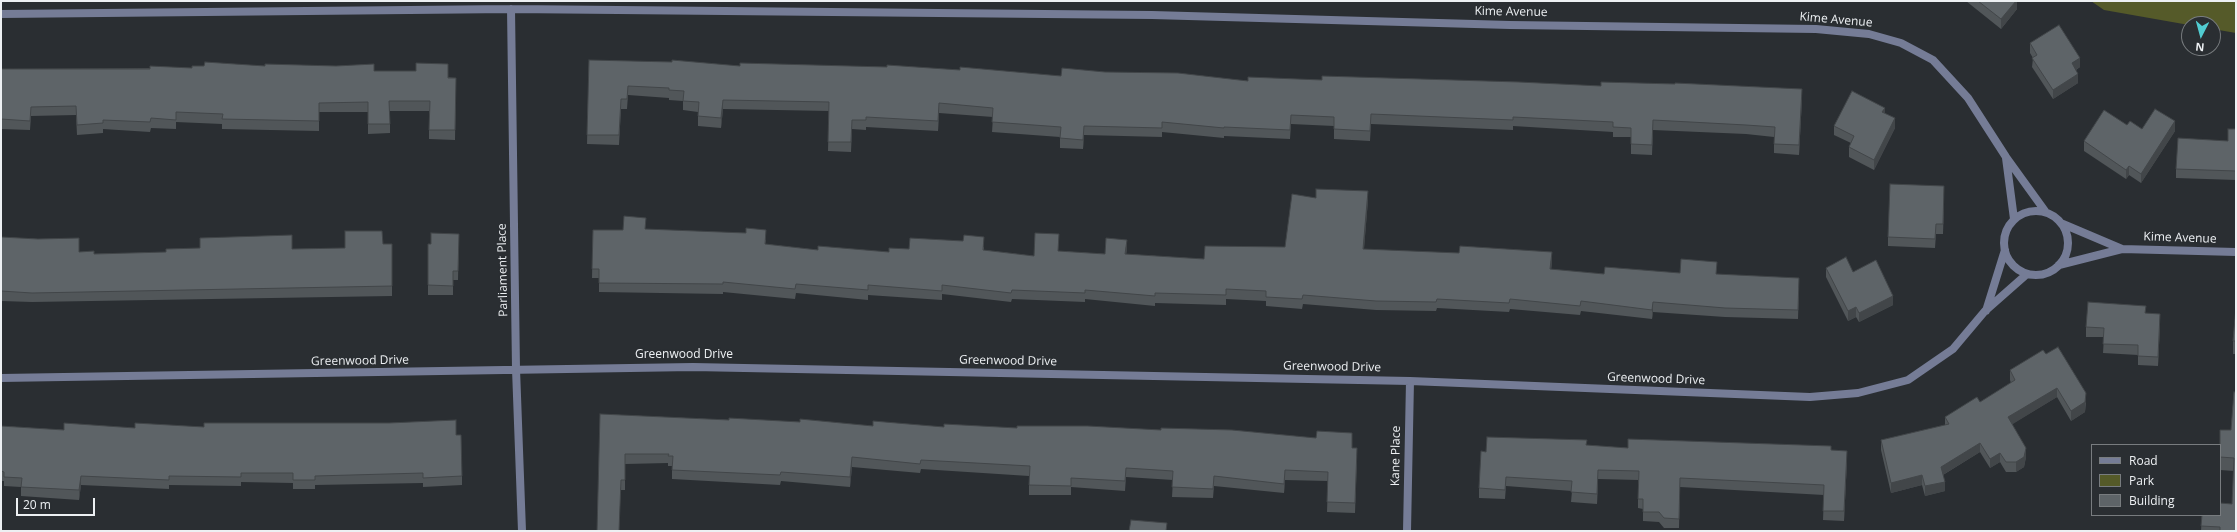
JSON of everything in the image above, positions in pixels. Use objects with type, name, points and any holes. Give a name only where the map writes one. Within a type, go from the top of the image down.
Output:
[{"type":"street","name":"Kime Avenue","points":[[1,14],[511,9],[1152,15],[1510,25],[1816,29],[1869,34],[1895,41],[1933,60],[1968,98],[2006,157],[2045,211]]},
{"type":"street","name":"Parliament Place","points":[[511,9],[516,369],[522,531]]},
{"type":"street","name":"Kime Avenue","points":[[2006,157],[2014,220]]},
{"type":"street","points":[[2045,211],[2055,216],[2063,224],[2068,235],[2068,246],[2065,256],[2059,266],[2050,272],[2039,275],[2027,274],[2017,269],[2009,261],[2005,250],[2004,239],[2007,228],[2014,220],[2028,212],[2045,211]]},
{"type":"street","name":"Kime Avenue","points":[[2063,224],[2122,249]]},
{"type":"street","name":"Kime Avenue","points":[[2059,266],[2122,249],[2236,252]]},
{"type":"street","name":"Greenwood Drive","points":[[1985,311],[2005,250]]},
{"type":"street","name":"Greenwood Drive","points":[[1,378],[701,367],[1410,381],[1810,397],[1858,393],[1908,380],[1953,349],[1985,311],[2027,274]]},
{"type":"street","name":"Kane Place","points":[[1407,531],[1410,381]]},
{"type":"green space","points":[[2091,1],[2236,1],[2236,33],[2221,30],[2221,16],[2181,16],[2181,24],[2104,10]]},
{"type":"building","points":[[1978,1],[2016,1],[2001,19]]},
{"type":"building","points":[[2059,25],[2080,58],[2072,63],[2078,74],[2053,90],[2032,58],[2037,55],[2030,43]]},
{"type":"building","points":[[589,60],[672,62],[672,60],[740,66],[740,63],[887,67],[887,65],[960,70],[960,67],[1061,76],[1062,68],[1105,72],[1178,73],[1248,81],[1248,77],[1322,80],[1322,76],[1601,86],[1601,82],[1675,83],[1802,89],[1799,145],[1774,144],[1775,127],[1653,120],[1652,145],[1631,144],[1631,128],[1613,127],[1613,122],[1513,117],[1513,120],[1371,114],[1370,131],[1334,129],[1334,117],[1291,115],[1290,130],[1224,128],[1162,122],[1162,128],[1084,126],[1083,140],[1060,138],[1061,127],[992,122],[993,108],[939,103],[938,121],[866,117],[866,120],[852,120],[851,142],[828,142],[829,102],[723,100],[721,118],[698,116],[699,102],[683,101],[684,91],[669,90],[669,88],[628,86],[627,99],[621,99],[619,135],[587,135]]},
{"type":"building","points":[[205,62],[265,66],[265,64],[336,66],[374,64],[374,71],[416,71],[416,63],[448,64],[448,78],[456,78],[455,130],[429,130],[430,101],[389,101],[390,124],[368,124],[368,102],[319,103],[319,121],[222,119],[223,114],[176,112],[176,120],[151,118],[150,122],[103,120],[103,123],[77,125],[76,106],[31,107],[30,121],[1,119],[1,69],[150,69],[150,66],[192,68],[192,66],[204,66]]},
{"type":"building","points":[[1852,91],[1885,108],[1882,112],[1895,118],[1874,160],[1849,147],[1854,136],[1834,126]]},
{"type":"building","points":[[2155,109],[2175,121],[2141,174],[2129,166],[2126,170],[2084,141],[2104,110],[2127,125],[2130,121],[2142,129]]},
{"type":"building","points":[[2228,129],[2236,129],[2236,171],[2176,169],[2178,138],[2228,141]]},
{"type":"building","points":[[1890,184],[1944,186],[1943,224],[1936,224],[1935,239],[1888,237]]},
{"type":"building","points":[[1316,189],[1368,191],[1363,249],[1459,253],[1460,246],[1552,252],[1550,269],[1604,274],[1605,267],[1680,273],[1681,259],[1717,262],[1716,274],[1799,278],[1798,310],[1725,308],[1653,302],[1652,310],[1581,301],[1580,306],[1510,299],[1509,303],[1437,299],[1436,302],[1376,301],[1303,295],[1302,299],[1266,297],[1266,291],[1226,289],[1226,295],[1155,293],[1155,296],[1085,290],[1085,293],[1012,290],[1011,293],[942,285],[942,291],[868,285],[868,290],[796,284],[795,289],[723,282],[723,284],[599,283],[599,269],[592,269],[593,230],[623,230],[624,216],[646,218],[645,229],[746,233],[746,228],[766,230],[765,244],[818,250],[818,246],[889,252],[889,248],[909,249],[910,238],[963,241],[964,235],[984,237],[983,250],[1034,256],[1035,233],[1059,234],[1058,251],[1105,254],[1106,238],[1127,240],[1125,254],[1204,259],[1205,246],[1285,247],[1292,194],[1316,198]]},
{"type":"building","points":[[345,231],[382,231],[383,244],[392,244],[392,286],[32,293],[1,291],[1,237],[38,239],[79,238],[79,252],[94,251],[94,254],[166,252],[166,249],[200,248],[200,238],[292,235],[292,249],[345,248]]},
{"type":"building","points":[[431,233],[459,234],[458,271],[453,271],[453,286],[428,285],[428,244],[431,244]]},
{"type":"building","points":[[1846,257],[1853,272],[1876,260],[1893,296],[1859,313],[1856,307],[1848,311],[1826,268]]},
{"type":"building","points":[[2088,302],[2146,306],[2145,313],[2160,314],[2158,357],[2138,356],[2138,345],[2103,344],[2104,328],[2086,327]]},
{"type":"building","points":[[2236,307],[2236,341],[2233,341]]},
{"type":"building","points":[[2058,347],[2086,393],[2085,402],[2071,411],[2057,388],[2008,417],[2026,448],[2024,457],[2016,462],[2006,462],[2000,453],[1990,459],[1980,443],[1941,467],[1945,482],[1925,486],[1922,475],[1891,483],[1881,440],[1949,424],[1945,417],[1977,397],[1980,402],[2015,380],[2010,370],[2043,350],[2046,354]]},
{"type":"building","points":[[2234,392],[2236,392],[2236,531],[2220,531],[2220,527],[2201,526],[2202,516],[2221,516],[2221,503],[2232,504],[2234,458],[2221,457],[2220,444],[2220,430],[2231,430]]},
{"type":"building","points":[[600,414],[800,422],[800,419],[873,426],[873,421],[944,427],[944,424],[1017,428],[1017,426],[1088,426],[1161,430],[1161,428],[1232,430],[1316,438],[1317,431],[1352,433],[1352,448],[1357,448],[1355,503],[1327,502],[1328,472],[1285,470],[1284,484],[1214,476],[1213,489],[1172,487],[1173,471],[1126,468],[1125,481],[1071,478],[1071,486],[1029,485],[1030,466],[921,460],[920,464],[852,457],[850,477],[781,472],[780,475],[672,470],[673,456],[668,456],[669,454],[625,454],[625,480],[621,480],[619,531],[597,531]]},
{"type":"building","points":[[456,420],[456,435],[461,435],[462,476],[423,478],[423,473],[315,476],[315,480],[293,480],[293,473],[241,473],[241,477],[169,476],[169,480],[81,476],[79,490],[21,487],[22,478],[4,477],[4,472],[1,471],[1,426],[64,430],[64,423],[135,428],[135,423],[204,427],[204,423],[389,423]]},
{"type":"building","points":[[1487,437],[1587,440],[1586,445],[1628,448],[1628,439],[1831,446],[1831,450],[1847,451],[1844,511],[1823,511],[1824,485],[1680,478],[1679,519],[1664,518],[1659,512],[1643,512],[1643,499],[1638,499],[1639,471],[1598,470],[1597,494],[1571,492],[1572,481],[1506,477],[1505,490],[1479,488],[1481,451],[1486,452]]},
{"type":"building","points":[[1131,520],[1167,523],[1166,531],[1129,531]]}]
